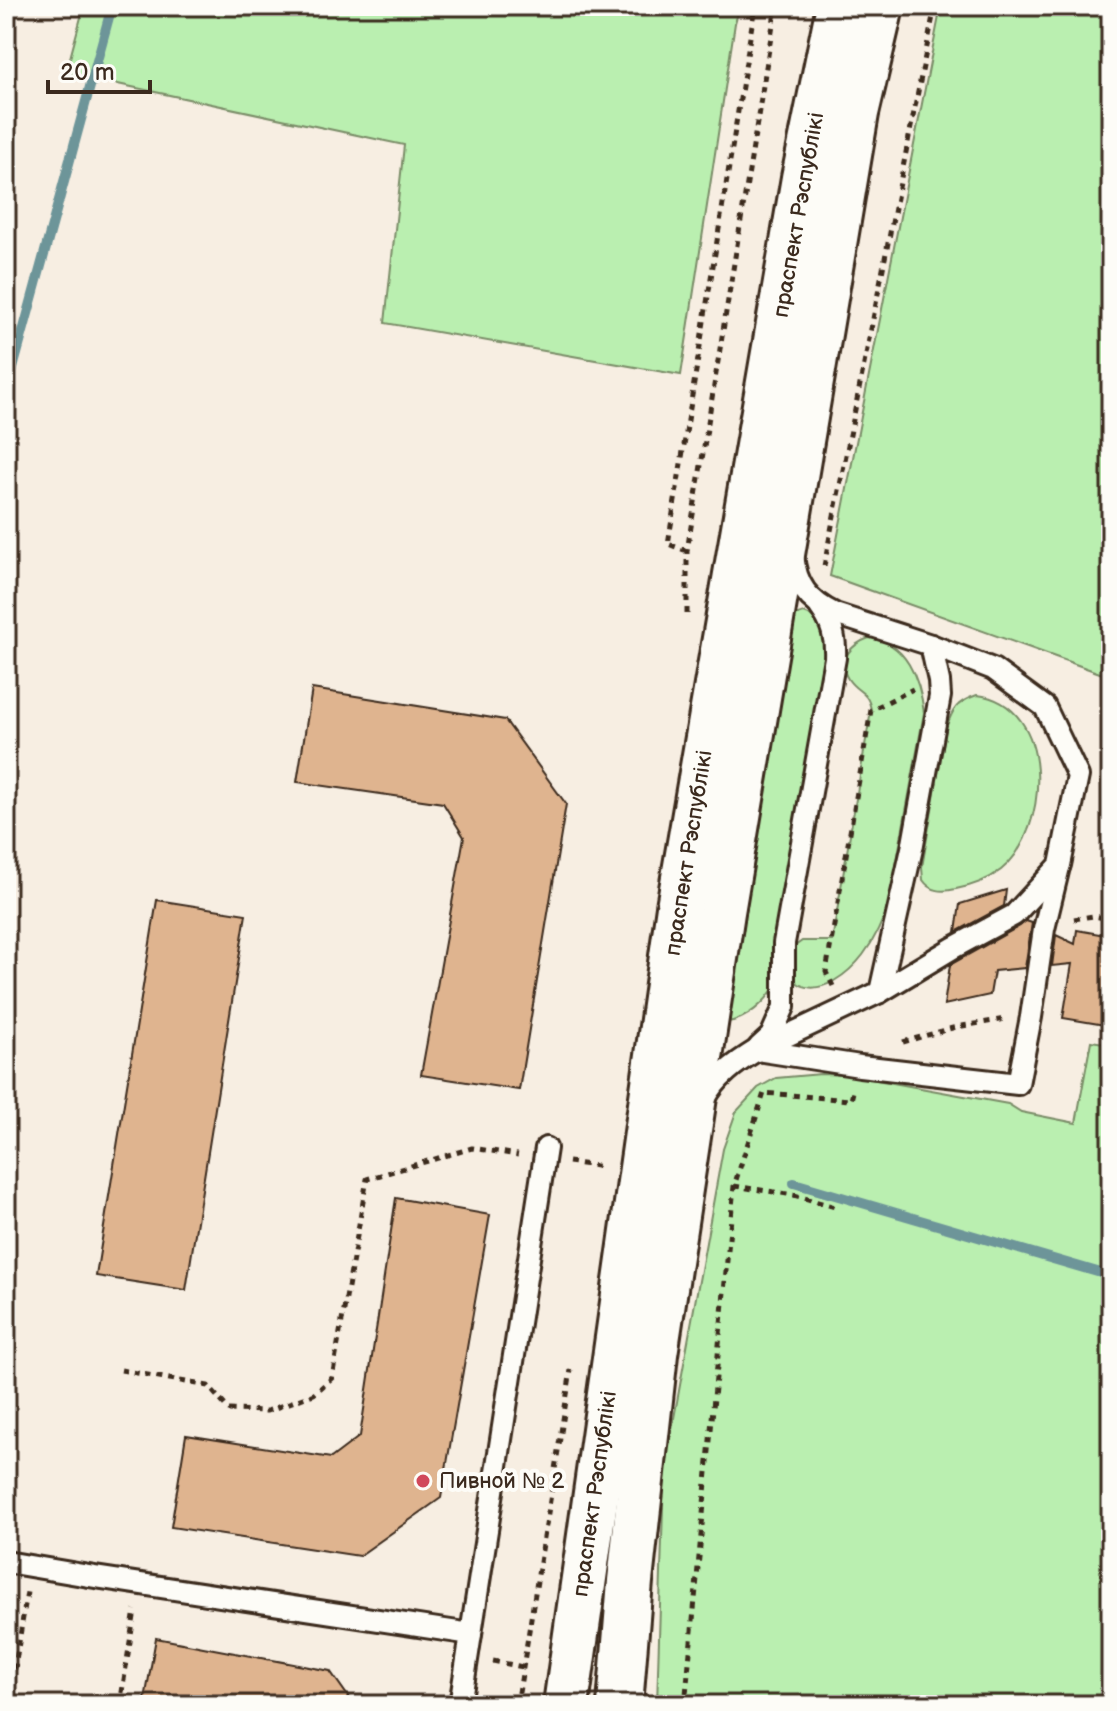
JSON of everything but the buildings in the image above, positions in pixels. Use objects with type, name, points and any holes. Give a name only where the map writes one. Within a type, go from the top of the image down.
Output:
[{"type":"main road","name":"праспект Рэспублікі","points":[[566,1705],[679,907],[804,178],[839,6]]},
{"type":"main road","name":"праспект Рэспублікі","points":[[620,1705],[655,1354],[725,897],[856,113],[881,6]]},
{"type":"lane","points":[[757,1050],[771,1036],[784,1007],[784,943],[836,643],[828,618],[808,597],[794,566],[791,501]]},
{"type":"lane","points":[[757,1050],[860,1066],[1018,1084],[1044,929],[1078,776],[1045,707],[993,669],[820,607]]},
{"type":"lane","points":[[880,992],[913,844],[940,696],[931,645]]},
{"type":"lane","points":[[691,1124],[708,1093],[738,1062],[880,992],[1014,915],[1060,865]]},
{"type":"lane","points":[[460,1705],[545,1154]]},
{"type":"lane","points":[[6,1562],[471,1634]]},
{"type":"path","points":[[755,6],[668,544],[687,551],[776,6]]},
{"type":"path","points":[[821,577],[935,6]]},
{"type":"path","points":[[685,1705],[734,1186],[764,1093]]},
{"type":"path","points":[[121,1370],[208,1386],[229,1410],[267,1411],[314,1394],[332,1378],[367,1179],[472,1148],[545,1154],[603,1167]]},
{"type":"path","points":[[734,1186],[794,1195],[835,1207]]},
{"type":"path","points":[[9,1705],[29,1583]]},
{"type":"path","points":[[120,1705],[137,1601]]},
{"type":"green space","points":[[84,6],[740,6],[681,375],[385,323],[404,145],[66,73]]},
{"type":"green space","points":[[941,6],[1111,6],[1111,677],[830,576]]},
{"type":"green space","points":[[804,613],[819,625],[824,637],[825,658],[775,985],[755,1009],[727,1022],[789,618]]},
{"type":"green space","points":[[869,638],[893,646],[902,654],[915,676],[924,713],[890,899],[882,921],[868,949],[851,969],[825,985],[808,987],[798,983],[792,975],[791,949],[802,941],[832,941],[871,710],[865,695],[848,679],[844,665],[852,649]]},
{"type":"green space","points":[[977,695],[1002,703],[1021,721],[1032,744],[1037,771],[1036,799],[1029,827],[1018,851],[1001,870],[974,884],[938,890],[923,880],[922,867],[946,728],[957,707]]},
{"type":"green space","points":[[1091,1041],[1111,1044],[1111,1705],[657,1705],[664,1473],[723,1149],[736,1112],[758,1088],[776,1078],[821,1074],[849,1075],[1008,1104],[1021,1112],[1076,1123]]},
{"type":"waterway","points":[[6,394],[112,6]]},
{"type":"waterway","points":[[794,1183],[1111,1276]]},
{"type":"place","name":"Пивной № 2","points":[[423,1481]]}]
